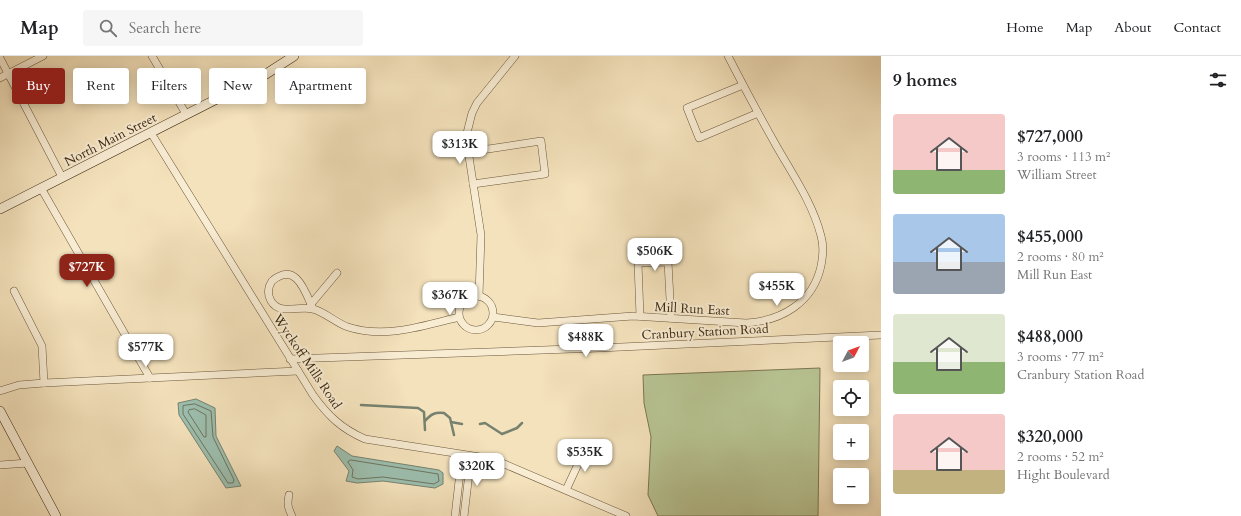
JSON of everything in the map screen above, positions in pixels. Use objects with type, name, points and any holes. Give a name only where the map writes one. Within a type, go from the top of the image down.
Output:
[{"type":"street","points":[[0,78],[43,56]]},
{"type":"street","points":[[152,56],[186,114]]},
{"type":"street","name":"North Main Street","points":[[0,209],[274,70],[294,56]]},
{"type":"street","points":[[479,296],[481,235],[466,137],[472,113],[478,103],[515,56]]},
{"type":"street","name":"Mill Run East","points":[[493,317],[538,323],[603,317],[640,316],[746,323],[769,320],[786,314],[804,300],[817,280],[823,256],[821,236],[813,212],[728,56]]},
{"type":"street","points":[[0,58],[62,177]]},
{"type":"street","points":[[743,85],[687,108],[699,138],[758,113]]},
{"type":"street","name":"Wyckoff Mills Road","points":[[151,133],[290,359],[324,410],[348,432],[365,439],[387,444],[471,456],[502,463],[626,516]]},
{"type":"street","points":[[468,152],[541,141],[545,174],[473,184]]},
{"type":"street","points":[[41,188],[150,378]]},
{"type":"street","points":[[640,316],[638,263],[668,262],[671,318]]},
{"type":"street","points":[[338,273],[312,306],[282,309],[272,303],[268,292],[272,280],[282,274],[288,274],[298,279],[312,306],[347,327],[374,332],[410,329],[459,317]]},
{"type":"street","points":[[14,291],[42,346],[44,383]]},
{"type":"street","points":[[479,296],[489,301],[492,306],[493,317],[488,325],[479,330],[469,328],[465,326],[459,317],[462,303],[470,297],[479,296]]},
{"type":"street","points":[[260,311],[272,303]]},
{"type":"street","name":"Cranbury Station Road","points":[[290,359],[599,348],[881,335]]},
{"type":"street","points":[[0,391],[19,385],[44,383],[298,371]]},
{"type":"street","points":[[0,411],[56,516]]},
{"type":"street","points":[[566,490],[586,447]]},
{"type":"street","points":[[454,516],[462,455]]},
{"type":"street","points":[[464,516],[471,456]]},
{"type":"street","points":[[0,465],[28,463]]},
{"type":"street","points":[[458,488],[467,489]]},
{"type":"street","points":[[289,495],[287,502],[292,516]]},
{"type":"green space","points":[[820,368],[818,516],[658,516],[648,495],[651,437],[644,403],[643,375]]},
{"type":"water","points":[[196,399],[215,408],[216,436],[241,486],[226,488],[179,415],[178,403]]},
{"type":"water","points":[[337,446],[352,456],[439,470],[443,473],[443,484],[435,488],[383,481],[357,483],[346,481],[349,471],[334,451]]},
{"type":"waterway","points":[[361,405],[418,408],[424,412],[425,430]]},
{"type":"waterway","points":[[425,421],[433,414],[444,413],[450,418],[454,435]]},
{"type":"waterway","points":[[451,422],[462,424]]},
{"type":"waterway","points":[[480,424],[485,423],[502,434],[517,428],[522,423]]}]
